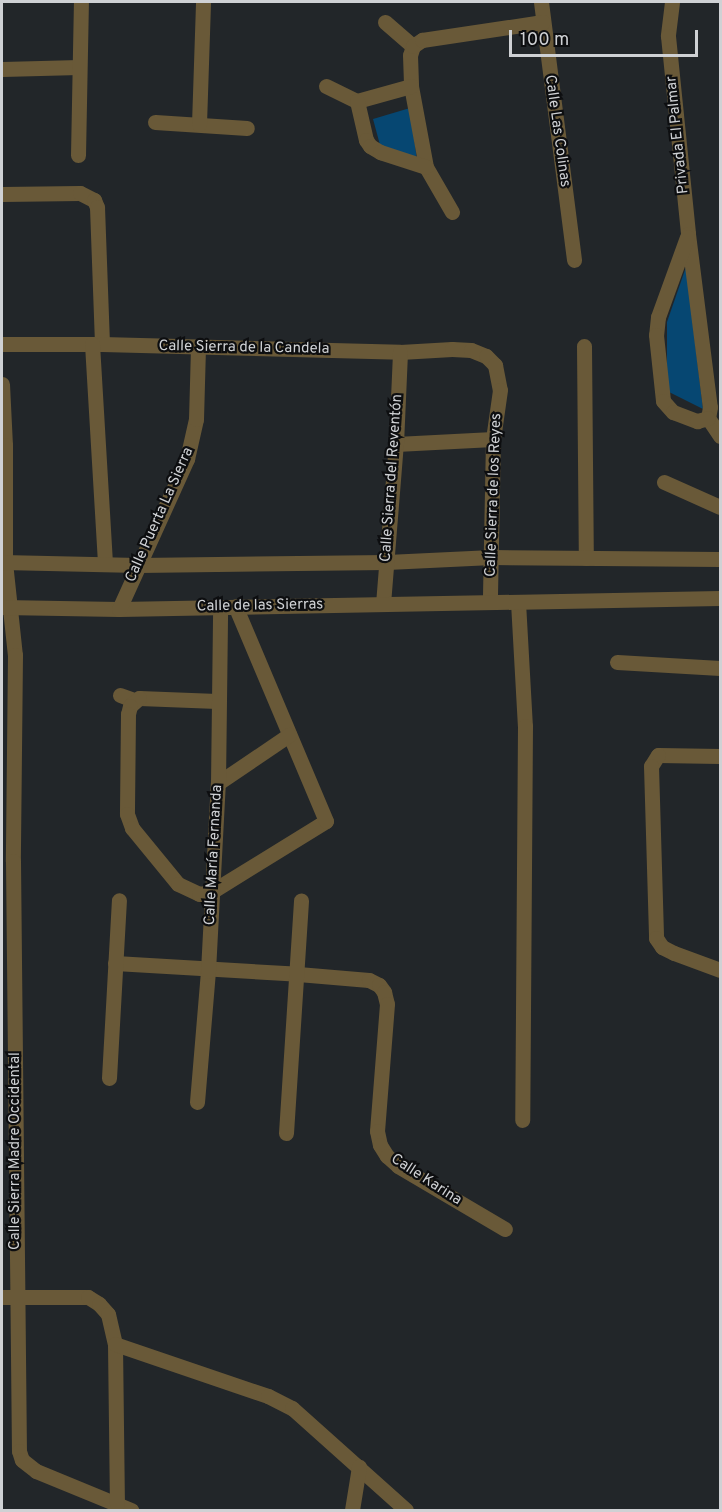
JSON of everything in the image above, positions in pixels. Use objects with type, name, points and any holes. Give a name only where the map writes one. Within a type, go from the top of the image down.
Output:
[{"type":"street","points":[[78,156],[81,2]]},
{"type":"street","points":[[200,124],[203,2]]},
{"type":"street","name":"Calle Las Colinas","points":[[541,2],[574,260]]},
{"type":"street","name":"Privada El Palmar","points":[[672,2],[668,36],[688,234],[710,407],[708,418],[697,421],[668,409],[663,400],[656,334],[658,318],[688,234]]},
{"type":"street","points":[[385,22],[413,46]]},
{"type":"street","points":[[452,212],[426,167],[411,86],[410,55],[413,46],[422,40],[543,22]]},
{"type":"street","points":[[2,69],[79,67]]},
{"type":"street","points":[[326,86],[357,101],[411,86]]},
{"type":"street","points":[[357,101],[366,140],[370,146],[380,152],[426,167]]},
{"type":"street","points":[[155,122],[246,128]]},
{"type":"street","points":[[2,207],[2,194],[80,193],[94,200],[97,207],[97,344],[105,564]]},
{"type":"street","name":"Calle Sierra de la Candela","points":[[2,344],[97,344],[400,352],[452,349],[471,350],[486,356]]},
{"type":"street","points":[[584,346],[586,558]]},
{"type":"street","name":"Calle Puerta La Sierra","points":[[119,609],[187,459],[196,419],[198,348]]},
{"type":"street","name":"Calle Sierra del Reventón","points":[[383,604],[396,444],[400,352]]},
{"type":"street","name":"Calle Sierra de los Reyes","points":[[486,356],[495,365],[500,390],[493,439],[490,602]]},
{"type":"street","name":"Calle Sierra Madre Occidental","points":[[2,384],[5,445],[3,562],[5,607],[15,655],[7,861],[9,1297],[19,1451],[22,1460],[36,1471],[124,1507]]},
{"type":"street","points":[[708,418],[720,436]]},
{"type":"street","points":[[396,444],[493,439]]},
{"type":"street","points":[[664,482],[720,507]]},
{"type":"street","points":[[3,562],[138,565],[387,562],[492,557],[720,559]]},
{"type":"street","name":"Calle de las Sierras","points":[[5,607],[119,609],[720,598]]},
{"type":"street","points":[[518,602],[525,726],[522,1120]]},
{"type":"street","points":[[217,700],[127,698],[127,814],[132,828],[178,884],[200,894],[211,892],[332,818],[289,735],[228,607]]},
{"type":"street","name":"Calle María Fernanda","points":[[197,1102],[208,971],[218,783],[217,700],[228,607]]},
{"type":"street","points":[[617,662],[720,668]]},
{"type":"street","points":[[218,783],[289,735]]},
{"type":"street","points":[[720,756],[658,755],[651,766],[656,938],[662,946],[674,953],[720,970]]},
{"type":"street","points":[[109,1078],[119,900]]},
{"type":"street","points":[[286,1133],[301,900]]},
{"type":"street","points":[[115,963],[208,971],[298,974]]},
{"type":"street","name":"Calle Karina","points":[[298,974],[369,980],[379,985],[384,992],[387,1004],[377,1131],[380,1145],[387,1156],[398,1166],[505,1229]]},
{"type":"street","points":[[9,1297],[87,1297],[99,1304],[108,1314],[116,1344],[124,1507]]},
{"type":"street","points":[[116,1344],[268,1396],[305,1418],[406,1510]]},
{"type":"street","points":[[352,1510],[359,1467]]},
{"type":"shaded area","points":[[410,108],[417,160],[380,145],[373,119]]},
{"type":"shaded area","points":[[686,267],[703,409],[667,391],[667,322]]}]
